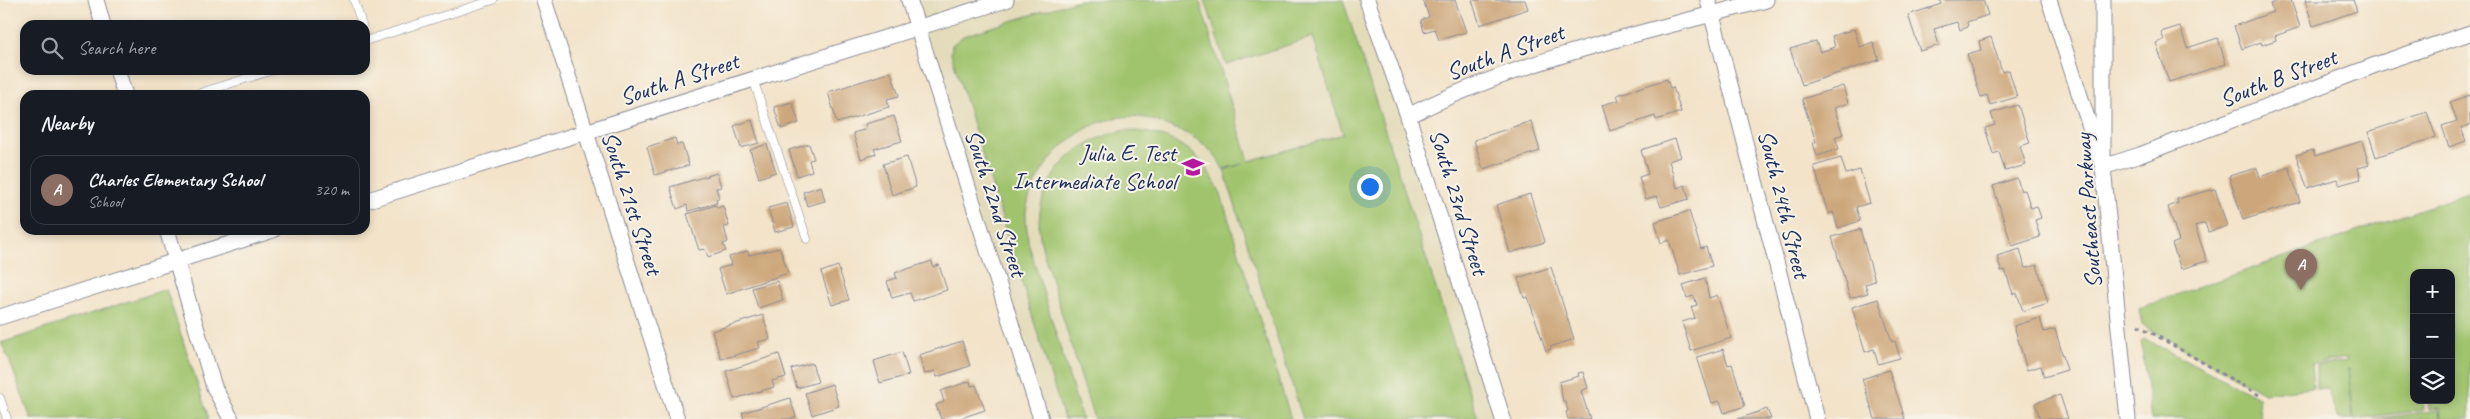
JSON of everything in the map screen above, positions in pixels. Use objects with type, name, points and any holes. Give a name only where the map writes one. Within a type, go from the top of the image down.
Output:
[{"type":"street","points":[[96,0],[102,20]]},
{"type":"street","name":"South 21st Street","points":[[544,0],[678,419]]},
{"type":"street","name":"South 22nd Street","points":[[909,0],[1041,419]]},
{"type":"street","name":"South A Street","points":[[370,199],[1006,0]]},
{"type":"street","name":"South 23rd Street","points":[[1367,0],[1408,116],[1503,419]]},
{"type":"street","name":"South 24th Street","points":[[1708,0],[1817,419]]},
{"type":"street","name":"South A Street","points":[[1408,116],[1441,99],[1534,63],[1600,42],[1712,16],[1766,0]]},
{"type":"street","points":[[2049,0],[2103,167]]},
{"type":"street","name":"Southeast Parkway","points":[[2103,0],[2103,167],[2128,419]]},
{"type":"street","name":"South B Street","points":[[2103,167],[2140,155],[2378,64],[2470,33]]},
{"type":"street","points":[[119,75],[123,90]]},
{"type":"street","points":[[169,235],[214,387],[231,419]]},
{"type":"street","points":[[0,317],[258,235]]},
{"type":"lane","points":[[354,0],[360,20]]},
{"type":"lane","points":[[370,37],[493,0]]},
{"type":"lane","points":[[210,90],[257,75]]},
{"type":"lane","points":[[753,79],[807,239]]},
{"type":"lane","points":[[0,398],[6,419]]},
{"type":"path","points":[[2138,325],[2259,395]]},
{"type":"shaded area","name":"Julia E. Test Intermediate School","points":[[909,0],[1367,0],[1503,419],[1041,419]]},
{"type":"green space","points":[[1079,0],[1199,0],[1249,161],[1343,134],[1313,37],[1226,65],[1205,0],[1343,0],[1478,419],[1303,419],[1224,170],[1242,164],[1223,169],[1207,147],[1193,137],[1146,118],[1125,117],[1105,121],[1086,129],[1068,141],[1040,173],[1031,192],[1026,212],[1028,242],[1082,419],[1064,419],[951,53],[952,45],[963,36]]},
{"type":"green space","points":[[1126,130],[1158,135],[1183,146],[1194,154],[1212,177],[1220,192],[1291,419],[1094,419],[1042,247],[1039,232],[1041,206],[1046,189],[1064,161],[1077,150],[1092,142]]},
{"type":"green space","points":[[2470,192],[2470,419],[2441,419],[2440,408],[2429,409],[2428,404],[2455,404],[2455,269],[2410,269],[2410,404],[2422,404],[2423,410],[2354,419],[2348,368],[2353,419],[2338,419],[2327,388],[2316,389],[2316,365],[2347,361],[2347,358],[2311,364],[2313,388],[2264,393],[2142,325],[2139,308]]},
{"type":"green space","points":[[166,289],[209,419],[31,419],[1,343]]},
{"type":"green space","points":[[2145,339],[2258,397],[2260,419],[2151,419],[2141,341]]},
{"type":"green space","points":[[2439,410],[2440,419],[2374,419]]},
{"type":"building","points":[[1423,0],[1455,0],[1466,32],[1439,40],[1435,29],[1424,32],[1421,20],[1429,17]]},
{"type":"building","points":[[1472,0],[1525,0],[1528,9],[1480,25]]},
{"type":"building","points":[[1983,0],[1988,15],[1967,22],[1968,27],[1960,30],[1957,22],[1934,29],[1939,45],[1920,51],[1908,15],[1941,4],[1940,1]]},
{"type":"building","points":[[2281,0],[2291,0],[2300,27],[2275,36],[2276,40],[2262,45],[2261,42],[2242,49],[2234,26],[2273,12],[2270,4]]},
{"type":"building","points":[[2305,0],[2353,0],[2357,11],[2313,26]]},
{"type":"building","points":[[2180,26],[2187,48],[2218,38],[2226,64],[2169,82],[2156,43],[2164,40],[2161,32]]},
{"type":"building","points":[[1854,29],[1860,47],[1873,42],[1879,60],[1802,85],[1790,49],[1816,41],[1820,52],[1835,47],[1832,36]]},
{"type":"building","points":[[1991,37],[2002,72],[2009,70],[2017,97],[1990,105],[1987,95],[1981,97],[1967,54],[1981,50],[1979,41]]},
{"type":"building","points":[[891,72],[899,96],[887,99],[889,107],[837,123],[828,92]]},
{"type":"building","points":[[1667,79],[1670,88],[1673,87],[1681,112],[1656,120],[1655,116],[1610,131],[1602,105],[1619,100],[1617,95]]},
{"type":"building","points":[[1843,86],[1848,103],[1834,108],[1843,134],[1835,137],[1839,149],[1817,156],[1813,143],[1816,142],[1802,99]]},
{"type":"building","points":[[2470,95],[2470,125],[2461,128],[2466,141],[2449,147],[2442,126],[2457,121],[2450,102]]},
{"type":"building","points":[[792,102],[799,123],[781,129],[774,107]]},
{"type":"building","points":[[2018,105],[2030,143],[2020,146],[2026,165],[2005,171],[1999,152],[1993,154],[1985,128],[1995,125],[1991,113]]},
{"type":"building","points":[[2427,112],[2436,137],[2376,157],[2368,132]]},
{"type":"building","points":[[894,116],[902,141],[874,149],[876,154],[861,159],[853,133],[867,129],[865,124]]},
{"type":"building","points":[[752,120],[759,143],[741,148],[734,126]]},
{"type":"building","points":[[1531,121],[1540,151],[1483,169],[1474,140]]},
{"type":"building","points":[[675,138],[677,145],[682,144],[689,165],[655,175],[647,147]]},
{"type":"building","points":[[1675,139],[1681,157],[1669,161],[1677,188],[1685,185],[1689,199],[1661,207],[1657,196],[1646,199],[1639,177],[1648,174],[1641,150]]},
{"type":"building","points":[[2362,141],[2369,165],[2358,168],[2361,179],[2339,185],[2337,179],[2307,188],[2296,155],[2313,150],[2315,156]]},
{"type":"building","points":[[767,144],[776,172],[759,178],[750,150]]},
{"type":"building","points":[[809,144],[814,159],[809,160],[812,171],[797,176],[789,150]]},
{"type":"building","points":[[907,157],[916,187],[892,195],[883,164]]},
{"type":"building","points":[[1841,158],[1846,174],[1860,170],[1870,203],[1856,207],[1860,221],[1838,228],[1833,212],[1828,214],[1814,166]]},
{"type":"building","points":[[2289,167],[2300,202],[2243,220],[2229,176],[2257,168],[2260,177]]},
{"type":"building","points":[[717,173],[721,187],[716,188],[719,198],[716,199],[717,203],[688,211],[687,205],[677,209],[670,187]]},
{"type":"building","points":[[2017,178],[2021,191],[2025,190],[2031,208],[2037,206],[2041,218],[2035,220],[2040,237],[2012,246],[1993,186]]},
{"type":"building","points":[[821,186],[825,201],[807,206],[803,192]]},
{"type":"building","points":[[2215,189],[2227,226],[2208,232],[2205,223],[2195,226],[2207,261],[2181,269],[2172,244],[2179,241],[2168,207],[2178,203],[2177,199]]},
{"type":"building","points":[[1530,194],[1545,242],[1510,253],[1496,205]]},
{"type":"building","points":[[787,203],[794,227],[775,232],[768,208]]},
{"type":"building","points":[[716,205],[717,208],[723,206],[729,226],[724,227],[728,242],[723,244],[726,251],[708,257],[705,249],[699,250],[687,214]]},
{"type":"building","points":[[1689,211],[1701,249],[1706,247],[1712,266],[1680,275],[1669,240],[1661,243],[1655,222]]},
{"type":"building","points":[[1860,229],[1875,281],[1865,284],[1868,293],[1850,298],[1832,237]]},
{"type":"building","points":[[780,248],[788,273],[726,294],[718,269],[731,265],[729,257],[748,251],[749,255]]},
{"type":"building","points":[[2020,249],[2025,268],[2037,265],[2048,303],[2023,311],[2017,293],[2013,294],[2005,270],[2001,271],[1997,256]]},
{"type":"building","points":[[932,261],[933,267],[939,265],[947,290],[913,301],[910,293],[892,298],[887,281],[897,278],[895,273]]},
{"type":"building","points":[[838,266],[849,300],[832,305],[821,272]]},
{"type":"building","points":[[1551,267],[1574,339],[1550,347],[1551,349],[1546,351],[1528,297],[1524,298],[1518,278]]},
{"type":"building","points":[[1705,278],[1709,298],[1717,295],[1731,338],[1691,351],[1682,322],[1695,318],[1691,307],[1697,305],[1694,296],[1687,298],[1683,285]]},
{"type":"building","points":[[777,281],[783,300],[758,308],[752,288]]},
{"type":"building","points":[[1878,299],[1892,342],[1895,341],[1900,358],[1878,364],[1874,349],[1865,352],[1852,307]]},
{"type":"building","points":[[763,315],[770,339],[758,342],[760,348],[721,359],[712,331]]},
{"type":"building","points":[[2040,318],[2044,332],[2055,329],[2067,370],[2044,377],[2041,366],[2027,370],[2014,326]]},
{"type":"building","points":[[962,341],[970,366],[937,377],[935,371],[925,374],[919,355]]},
{"type":"building","points":[[1723,349],[1728,365],[1732,364],[1745,406],[1724,413],[1720,401],[1712,403],[1697,357]]},
{"type":"building","points":[[902,352],[909,375],[880,383],[874,361]]},
{"type":"building","points":[[779,354],[786,377],[772,381],[774,387],[734,399],[726,371]]},
{"type":"building","points":[[812,363],[818,382],[797,388],[791,369]]},
{"type":"building","points":[[1889,370],[1905,419],[1875,419],[1862,379]]},
{"type":"building","points":[[1583,372],[1588,388],[1581,391],[1590,419],[1568,419],[1566,412],[1568,411],[1565,401],[1563,401],[1559,382],[1579,376],[1578,373]]},
{"type":"building","points":[[970,381],[971,386],[976,385],[985,410],[958,419],[941,419],[936,405],[944,402],[941,391]]},
{"type":"building","points":[[832,384],[839,406],[812,415],[805,393]]},
{"type":"building","points":[[2060,395],[2068,419],[2040,419],[2035,403]]},
{"type":"building","points":[[790,398],[796,417],[789,419],[744,419],[742,413]]},
{"type":"building","points":[[1767,409],[1771,419],[1738,419]]},
{"type":"place","name":"Julia E. Test Intermediate School","points":[[1193,167]]},
{"type":"place","name":"Charles Elementary School","points":[[2301,290]]}]
